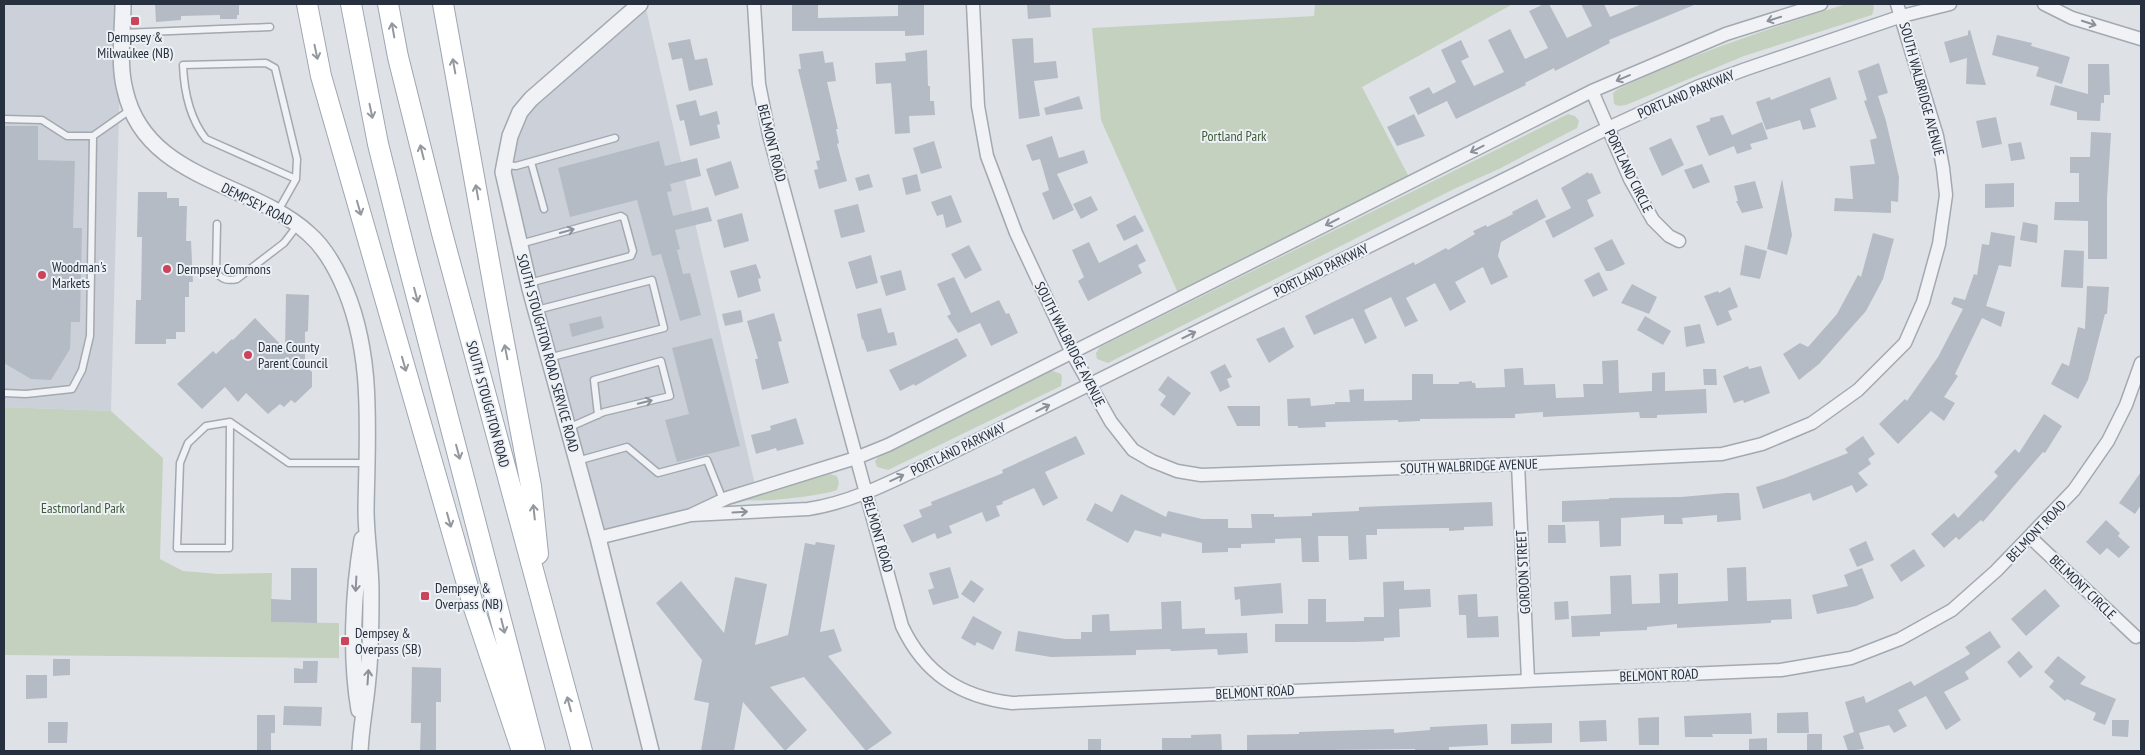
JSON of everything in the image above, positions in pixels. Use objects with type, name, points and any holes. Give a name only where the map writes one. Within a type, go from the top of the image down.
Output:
[{"type":"main road","points":[[306,4],[321,76],[474,608],[522,751]]},
{"type":"main road","points":[[350,4],[378,144],[401,238],[535,751]]},
{"type":"main road","name":"SOUTH STOUGHTON ROAD","points":[[388,4],[398,57],[448,252],[582,751]]},
{"type":"main road","points":[[443,4],[531,486],[545,613]]},
{"type":"street","name":"DEMPSEY ROAD","points":[[123,4],[124,89],[130,110],[140,128],[170,157],[185,167],[277,212],[298,225],[319,244],[342,280],[359,327],[367,396],[366,518],[356,581],[354,669],[362,725],[360,751]]},
{"type":"street","name":"SOUTH STOUGHTON ROAD SERVICE ROAD","points":[[640,4],[531,99],[520,112],[510,136],[503,172],[528,283],[598,538],[651,751]]},
{"type":"street","name":"BELMONT ROAD","points":[[754,4],[759,84],[763,113],[902,626],[908,638],[933,671],[962,690],[978,697],[1012,703],[1781,670],[1851,658],[1900,639],[1952,610],[1996,571],[2030,537],[2074,490],[2108,441],[2126,405],[2141,363]]},
{"type":"street","name":"SOUTH WALBRIDGE AVENUE","points":[[973,4],[978,106],[987,156],[1016,233],[1072,353],[1111,422],[1134,450],[1152,461],[1188,474],[1220,475],[1722,454],[1762,444],[1812,423],[1858,390],[1905,343],[1923,302],[1937,252],[1945,212],[1946,195],[1936,136],[1897,4]]},
{"type":"street","name":"PORTLAND PARKWAY","points":[[691,515],[722,500],[856,458],[888,445],[1592,91],[1726,34],[1821,4]]},
{"type":"street","name":"PORTLAND PARKWAY","points":[[598,538],[691,515],[823,507],[866,492],[941,458],[1608,128],[1697,87],[1902,16],[1950,4]]},
{"type":"street","points":[[2044,4],[2072,18],[2141,40]]},
{"type":"street","name":"PORTLAND CIRCLE","points":[[1592,91],[1630,179],[1653,220],[1669,236],[1679,241]]},
{"type":"street","name":"GORDON STREET","points":[[1518,464],[1528,680]]},
{"type":"street","name":"BELMONT CIRCLE","points":[[2030,537],[2136,636]]},
{"type":"lane","points":[[123,33],[270,27]]},
{"type":"lane","points":[[277,212],[296,179],[297,159],[275,68],[266,63],[183,65],[184,84],[196,128],[206,139],[296,179]]},
{"type":"lane","points":[[4,119],[42,120],[67,136],[93,136],[130,110]]},
{"type":"lane","points":[[4,393],[26,394],[72,389],[82,370],[90,336],[93,136]]},
{"type":"lane","points":[[504,165],[516,166],[616,138]]},
{"type":"lane","points":[[531,162],[544,209]]},
{"type":"lane","points":[[520,244],[621,216],[624,218],[633,251],[631,256],[528,283]]},
{"type":"lane","points":[[217,224],[216,272],[220,277],[228,280],[237,279],[284,242],[298,225]]},
{"type":"lane","points":[[535,310],[652,280],[664,328],[548,358]]},
{"type":"lane","points":[[567,429],[598,415],[670,396],[661,362],[594,380],[598,415]]},
{"type":"lane","points":[[230,422],[230,548],[178,548],[180,463],[188,444],[206,426],[230,422],[289,463],[366,463]]},
{"type":"lane","points":[[576,461],[627,447],[658,473],[708,460],[722,500]]},
{"type":"shaded area","points":[[4,4],[122,4],[111,411],[4,407]]},
{"type":"shaded area","points":[[645,4],[758,498],[598,538],[503,172],[520,112]]},
{"type":"green space","name":"Portland Park","points":[[1315,4],[1513,4],[1362,87],[1409,177],[1178,293],[1101,120],[1092,28],[1314,16]]},
{"type":"green space","points":[[1846,4],[1873,4],[1874,8],[1872,15],[1744,56],[1626,105],[1619,106],[1614,104],[1613,93],[1646,76],[1730,43]]},
{"type":"green space","points":[[1568,114],[1575,116],[1579,121],[1577,128],[1499,169],[1454,189],[1108,363],[1097,359],[1096,353],[1100,347]]},
{"type":"green space","points":[[1050,370],[1061,374],[1061,386],[888,470],[877,467],[875,461],[879,456]]},
{"type":"green space","name":"Eastmorland Park","points":[[4,407],[111,411],[163,458],[160,559],[183,571],[219,574],[272,573],[271,622],[339,623],[339,658],[4,655]]},
{"type":"green space","points":[[830,474],[837,476],[839,483],[837,490],[787,499],[758,501],[739,499]]},
{"type":"building","points":[[155,4],[239,4],[239,15],[237,15],[237,19],[220,19],[220,15],[181,16],[181,20],[156,22]]},
{"type":"building","points":[[792,4],[818,4],[818,18],[898,16],[898,4],[924,4],[924,35],[905,36],[905,31],[792,31]]},
{"type":"building","points":[[1027,4],[1050,4],[1051,17],[1028,19]]},
{"type":"building","points":[[1544,4],[1549,4],[1567,38],[1592,26],[1581,4],[1604,4],[1610,17],[1642,4],[1694,5],[1609,40],[1610,43],[1555,71],[1554,68],[1525,83],[1526,85],[1456,119],[1447,101],[1418,115],[1409,97],[1429,87],[1433,94],[1456,82],[1441,50],[1461,40],[1469,57],[1461,61],[1474,86],[1504,72],[1488,40],[1510,29],[1525,59],[1548,48],[1529,11]]},
{"type":"building","points":[[1970,30],[1986,85],[1966,84],[1967,58],[1950,63],[1944,42],[1968,35]]},
{"type":"building","points":[[1997,35],[2032,43],[2031,46],[2070,57],[2062,84],[2036,76],[2039,67],[1992,55]]},
{"type":"building","points":[[1033,38],[1034,63],[1056,61],[1058,78],[1034,81],[1040,116],[1019,119],[1012,39]]},
{"type":"building","points":[[690,39],[695,60],[707,58],[713,85],[689,91],[682,58],[672,60],[668,43]]},
{"type":"building","points":[[927,50],[928,86],[930,86],[930,101],[934,101],[935,115],[909,116],[910,133],[895,134],[891,83],[876,84],[875,63],[906,61],[905,53]]},
{"type":"building","points":[[823,51],[825,63],[833,62],[836,81],[827,82],[838,129],[836,129],[839,143],[837,144],[847,181],[819,189],[814,170],[818,169],[816,161],[820,160],[798,69],[801,69],[799,54]]},
{"type":"building","points":[[1879,63],[1888,93],[1878,96],[1899,177],[1898,202],[1891,201],[1891,213],[1834,211],[1835,198],[1853,199],[1850,166],[1875,164],[1870,140],[1877,138],[1864,101],[1867,100],[1858,71]]},
{"type":"building","points":[[2088,64],[2109,64],[2110,95],[2104,95],[2104,103],[2101,103],[2100,121],[2077,120],[2077,112],[2050,105],[2055,85],[2088,94]]},
{"type":"building","points":[[1830,77],[1837,99],[1810,109],[1816,127],[1803,130],[1800,120],[1766,130],[1756,102],[1770,97],[1771,100]]},
{"type":"building","points":[[1079,96],[1083,109],[1046,115],[1044,108]]},
{"type":"building","points":[[696,100],[700,116],[717,111],[720,124],[717,125],[720,138],[690,146],[684,120],[680,121],[676,105]]},
{"type":"building","points":[[1414,114],[1425,136],[1397,146],[1387,127]]},
{"type":"building","points":[[1723,115],[1732,135],[1762,122],[1768,139],[1750,144],[1752,149],[1737,154],[1734,146],[1709,156],[1696,126],[1710,121],[1710,118]]},
{"type":"building","points":[[1996,117],[2002,144],[1982,148],[1976,121]]},
{"type":"building","name":"Woodman's Markets","points":[[4,126],[38,126],[38,160],[75,161],[73,228],[82,228],[80,322],[71,322],[70,349],[51,380],[31,379],[4,363]]},
{"type":"building","points":[[2091,132],[2111,133],[2107,198],[2107,259],[2088,259],[2088,221],[2054,220],[2055,202],[2079,202],[2079,173],[2070,173],[2070,157],[2090,157]]},
{"type":"building","points":[[1052,136],[1059,158],[1084,150],[1088,163],[1057,174],[1074,210],[1053,220],[1042,193],[1049,190],[1040,159],[1032,161],[1026,145]]},
{"type":"building","points":[[1671,138],[1684,165],[1662,176],[1649,148]]},
{"type":"building","points":[[659,141],[665,166],[697,158],[701,176],[670,184],[672,191],[667,192],[673,216],[708,207],[712,221],[675,230],[680,249],[677,250],[683,274],[690,273],[701,315],[680,321],[661,254],[652,256],[637,200],[570,217],[558,168]]},
{"type":"building","points":[[934,141],[942,168],[921,174],[913,148]]},
{"type":"building","points":[[2021,142],[2025,159],[2011,161],[2008,144]]},
{"type":"building","points":[[731,161],[739,188],[715,196],[706,169]]},
{"type":"building","points":[[1702,164],[1710,182],[1693,189],[1684,170]]},
{"type":"building","points":[[1588,172],[1589,174],[1592,173],[1601,193],[1587,200],[1594,216],[1553,238],[1545,221],[1571,208],[1561,188]]},
{"type":"building","points":[[869,174],[873,187],[859,191],[855,178]]},
{"type":"building","points":[[917,174],[921,191],[906,195],[902,178]]},
{"type":"building","points":[[1782,179],[1792,235],[1787,255],[1767,249]]},
{"type":"building","points":[[1755,181],[1763,208],[1742,213],[1736,201],[1738,201],[1734,186]]},
{"type":"building","points":[[2014,183],[2014,207],[1985,208],[1985,184]]},
{"type":"building","name":"Dempsey Commons","points":[[138,192],[167,192],[167,198],[179,198],[179,206],[187,206],[186,241],[191,241],[193,282],[189,282],[189,297],[185,297],[185,332],[176,332],[176,339],[166,339],[166,344],[135,344],[136,300],[141,300],[142,237],[137,237]]},
{"type":"building","points":[[951,195],[962,222],[946,228],[943,214],[937,216],[931,202]]},
{"type":"building","points":[[1091,196],[1098,210],[1081,219],[1073,204]]},
{"type":"building","points":[[1537,199],[1546,217],[1501,242],[1498,256],[1508,277],[1491,285],[1483,267],[1455,282],[1466,302],[1450,311],[1435,283],[1406,298],[1418,321],[1405,327],[1391,297],[1364,310],[1377,338],[1365,344],[1353,318],[1314,335],[1305,316],[1414,262],[1415,265],[1446,248],[1448,250],[1475,234],[1473,231],[1486,225],[1487,227],[1513,214],[1512,212]]},
{"type":"building","points":[[858,204],[865,232],[841,238],[834,210]]},
{"type":"building","points":[[742,213],[749,241],[724,248],[717,220]]},
{"type":"building","points":[[1135,215],[1144,231],[1124,241],[1116,225]]},
{"type":"building","points":[[2023,222],[2038,225],[2037,243],[2020,240]]},
{"type":"building","points":[[1991,232],[2015,236],[2011,267],[1999,265],[1986,306],[2005,312],[2001,327],[1982,318],[1955,374],[1958,376],[1944,397],[1955,403],[1944,421],[1931,411],[1898,444],[1879,424],[1905,399],[1907,401],[1938,357],[1963,309],[1951,304],[1954,297],[1965,300],[1974,274],[1977,275],[1982,244],[1989,245]]},
{"type":"building","points":[[1873,233],[1894,239],[1883,279],[1866,311],[1819,364],[1799,380],[1783,354],[1800,343],[1808,347],[1837,314],[1858,275],[1861,277]]},
{"type":"building","points":[[1612,239],[1625,264],[1611,271],[1606,271],[1594,248]]},
{"type":"building","points":[[1089,242],[1099,263],[1137,244],[1146,261],[1138,265],[1142,273],[1088,301],[1078,281],[1084,277],[1072,250]]},
{"type":"building","points":[[969,245],[982,270],[965,279],[951,254]]},
{"type":"building","points":[[1745,245],[1767,251],[1760,279],[1740,275]]},
{"type":"building","points":[[2064,250],[2084,251],[2083,288],[2061,287]]},
{"type":"building","points":[[871,255],[878,283],[856,289],[848,262]]},
{"type":"building","points":[[756,264],[761,278],[758,279],[761,291],[738,298],[730,271]]},
{"type":"building","points":[[901,270],[906,290],[886,296],[880,276]]},
{"type":"building","points":[[1599,272],[1608,290],[1593,297],[1584,280]]},
{"type":"building","points":[[954,277],[971,313],[999,300],[1006,314],[1009,313],[1018,333],[991,346],[980,323],[958,333],[947,316],[951,314],[937,284]]},
{"type":"building","points":[[1632,284],[1657,297],[1649,314],[1621,303]]},
{"type":"building","points":[[2087,286],[2109,287],[2107,314],[2105,314],[2088,380],[2078,399],[2051,384],[2062,363],[2069,366],[2078,327],[2085,329]]},
{"type":"building","points":[[1730,287],[1738,307],[1728,311],[1732,320],[1717,326],[1704,296],[1718,291],[1719,293]]},
{"type":"building","name":"Dane County Parent Council","points":[[286,294],[309,295],[308,331],[305,332],[305,365],[312,372],[312,387],[295,403],[291,400],[284,407],[280,404],[268,414],[246,393],[238,402],[225,387],[202,409],[177,384],[213,351],[216,354],[233,340],[255,318],[285,349]]},
{"type":"building","points":[[881,308],[888,333],[894,332],[897,345],[867,352],[862,340],[857,314]]},
{"type":"building","points":[[741,310],[743,322],[725,326],[722,314]]},
{"type":"building","points":[[774,313],[782,341],[778,342],[789,383],[762,390],[755,359],[758,359],[747,321]]},
{"type":"building","points":[[601,316],[604,328],[572,337],[569,324]]},
{"type":"building","points":[[1645,316],[1671,331],[1663,345],[1637,330]]},
{"type":"building","points":[[1700,324],[1705,343],[1686,347],[1684,327]]},
{"type":"building","points":[[1284,327],[1294,347],[1269,363],[1256,339]]},
{"type":"building","points":[[712,338],[740,446],[677,462],[665,420],[689,414],[672,348]]},
{"type":"building","points":[[957,338],[967,356],[915,386],[914,384],[900,391],[889,370]]},
{"type":"building","points":[[1618,360],[1619,393],[1652,391],[1652,373],[1665,372],[1665,391],[1706,389],[1707,413],[1657,415],[1657,418],[1640,418],[1639,412],[1543,417],[1543,412],[1515,414],[1515,418],[1420,419],[1420,421],[1398,422],[1398,420],[1325,422],[1326,427],[1298,428],[1298,426],[1288,426],[1287,399],[1310,398],[1311,406],[1335,404],[1335,402],[1350,402],[1349,390],[1364,389],[1364,401],[1412,400],[1412,374],[1433,374],[1433,384],[1459,384],[1459,382],[1472,381],[1472,383],[1475,383],[1476,388],[1505,387],[1504,369],[1523,368],[1524,385],[1555,384],[1556,398],[1584,397],[1583,384],[1603,384],[1602,361]]},
{"type":"building","points":[[1225,364],[1232,377],[1227,379],[1230,387],[1220,392],[1210,372]]},
{"type":"building","points":[[1748,366],[1749,369],[1761,366],[1770,393],[1744,403],[1743,400],[1734,403],[1723,376]]},
{"type":"building","points":[[1703,369],[1716,369],[1717,385],[1704,385]]},
{"type":"building","points":[[1168,376],[1191,393],[1174,416],[1160,405],[1166,396],[1158,390]]},
{"type":"building","points":[[1227,406],[1260,406],[1260,426],[1237,426]]},
{"type":"building","points":[[2044,414],[2062,426],[2045,453],[2043,452],[1983,522],[1981,520],[1959,540],[1956,537],[1944,548],[1931,534],[1954,513],[1958,518],[1998,476],[1994,472],[2015,449],[2019,453]]},
{"type":"building","points":[[796,418],[804,444],[777,451],[776,448],[756,454],[751,435],[771,430],[770,426]]},
{"type":"building","points":[[1076,436],[1085,454],[1045,472],[1058,498],[1043,506],[1034,488],[996,506],[1000,516],[986,522],[982,512],[949,526],[952,533],[937,539],[935,533],[912,543],[903,525],[922,517],[919,510],[932,505],[931,502],[1003,473],[1002,470]]},
{"type":"building","points":[[1863,436],[1875,454],[1868,459],[1871,464],[1858,473],[1868,485],[1856,493],[1852,485],[1813,501],[1810,493],[1763,509],[1756,487],[1785,478],[1848,453],[1845,449]]},
{"type":"building","points":[[2141,472],[2141,505],[2135,514],[2119,503]]},
{"type":"building","points":[[1739,493],[1741,520],[1717,522],[1717,515],[1682,518],[1683,524],[1664,524],[1664,515],[1621,518],[1621,546],[1600,547],[1599,521],[1562,522],[1562,501],[1681,497]]},
{"type":"building","points":[[1121,494],[1166,517],[1168,511],[1202,519],[1228,519],[1228,528],[1252,528],[1251,514],[1274,514],[1274,517],[1312,516],[1312,513],[1359,511],[1359,507],[1492,502],[1493,526],[1464,527],[1464,530],[1449,531],[1449,528],[1377,529],[1377,535],[1366,535],[1367,559],[1349,560],[1348,536],[1318,536],[1319,562],[1302,562],[1301,538],[1275,539],[1275,543],[1241,544],[1241,548],[1228,548],[1228,552],[1202,553],[1202,543],[1162,533],[1161,537],[1135,530],[1128,543],[1086,520],[1095,503],[1112,512]]},
{"type":"building","points":[[2106,520],[2120,533],[2118,536],[2130,547],[2119,558],[2107,548],[2100,555],[2086,542]]},
{"type":"building","points":[[1548,525],[1565,525],[1566,543],[1548,543]]},
{"type":"building","points":[[1866,541],[1874,560],[1857,567],[1849,549]]},
{"type":"building","points":[[816,542],[835,545],[820,632],[834,629],[842,651],[828,656],[892,733],[866,751],[804,677],[770,687],[807,730],[785,751],[743,702],[734,751],[701,751],[709,703],[694,700],[702,660],[656,603],[681,581],[724,633],[735,577],[767,584],[755,645],[788,635],[805,543],[815,545]]},
{"type":"building","points":[[1914,549],[1925,566],[1901,582],[1890,565]]},
{"type":"building","points":[[950,567],[959,598],[933,605],[928,590],[934,588],[929,573]]},
{"type":"building","points":[[1746,567],[1747,601],[1791,599],[1792,619],[1771,620],[1771,623],[1677,628],[1677,624],[1647,627],[1647,630],[1600,632],[1600,636],[1572,637],[1571,616],[1611,614],[1610,576],[1631,575],[1632,604],[1660,603],[1659,574],[1678,573],[1678,604],[1728,601],[1727,568]]},
{"type":"building","points":[[291,568],[317,568],[317,623],[271,622],[271,599],[291,600]]},
{"type":"building","points":[[1862,568],[1874,598],[1856,606],[1817,614],[1812,595],[1848,586],[1844,575]]},
{"type":"building","points":[[971,580],[984,589],[974,603],[961,594]]},
{"type":"building","points":[[1404,581],[1404,590],[1430,589],[1431,607],[1399,609],[1400,637],[1384,638],[1384,641],[1275,642],[1275,624],[1308,624],[1308,599],[1326,599],[1326,622],[1364,621],[1364,617],[1384,617],[1383,582]]},
{"type":"building","points":[[1281,583],[1283,613],[1241,616],[1240,599],[1235,600],[1234,587]]},
{"type":"building","points":[[2045,589],[2060,606],[2026,636],[2011,619]]},
{"type":"building","points":[[1477,594],[1478,617],[1498,616],[1499,637],[1467,638],[1466,615],[1459,615],[1458,595]]},
{"type":"building","points":[[1181,601],[1182,629],[1205,628],[1205,634],[1247,633],[1248,653],[1218,655],[1217,649],[1171,651],[1170,649],[1136,650],[1136,655],[1051,657],[1015,651],[1018,631],[1065,639],[1081,639],[1081,632],[1092,632],[1092,615],[1109,614],[1110,631],[1162,629],[1161,602]]},
{"type":"building","points":[[1568,601],[1569,619],[1555,620],[1554,602]]},
{"type":"building","points":[[973,616],[1002,632],[993,650],[977,642],[975,646],[961,638]]},
{"type":"building","points":[[1990,631],[2001,647],[1965,672],[1969,679],[1944,692],[1961,720],[1946,730],[1926,696],[1898,710],[1907,726],[1894,733],[1889,725],[1859,733],[1864,749],[1848,751],[1843,736],[1854,732],[1845,702],[1864,696],[1866,703],[1911,681],[1914,686],[1970,654],[1965,647]]},
{"type":"building","points":[[2019,651],[2033,667],[2020,678],[2007,662]]},
{"type":"building","points":[[2058,656],[2086,677],[2080,684],[2116,699],[2105,725],[2093,720],[2096,713],[2067,699],[2065,701],[2049,687],[2054,681],[2044,672]]},
{"type":"building","points":[[53,659],[70,659],[70,675],[53,676]]},
{"type":"building","points":[[303,661],[318,661],[317,683],[294,683],[294,668],[303,669]]},
{"type":"building","points":[[412,667],[441,668],[441,702],[436,702],[436,751],[420,751],[421,723],[411,723]]},
{"type":"building","points":[[26,675],[47,675],[47,698],[26,699]]},
{"type":"building","points":[[284,706],[322,707],[321,726],[283,725]]},
{"type":"building","points":[[1808,712],[1809,733],[1777,733],[1777,713]]},
{"type":"building","points":[[1751,713],[1752,734],[1712,734],[1713,737],[1685,737],[1684,716]]},
{"type":"building","points":[[257,715],[275,715],[275,733],[271,733],[271,751],[257,751]]},
{"type":"building","points":[[1659,717],[1659,745],[1639,745],[1638,718]]},
{"type":"building","points":[[1606,720],[1607,741],[1580,742],[1579,721]]},
{"type":"building","points":[[2112,720],[2129,720],[2128,737],[2112,736]]},
{"type":"building","points":[[48,722],[68,722],[67,743],[48,743]]},
{"type":"building","points":[[1552,723],[1552,743],[1511,744],[1511,724]]},
{"type":"building","points":[[1487,724],[1488,745],[1449,747],[1449,751],[1415,751],[1415,749],[1247,751],[1247,735],[1394,729],[1394,733],[1430,730],[1430,727]]},
{"type":"building","points":[[1221,734],[1222,751],[1162,751],[1162,738],[1191,738],[1191,735]]},
{"type":"building","points":[[1807,734],[1822,734],[1822,751],[1807,751]]},
{"type":"building","points":[[1767,738],[1767,751],[1749,751],[1749,739]]},
{"type":"building","points":[[1088,739],[1101,739],[1101,751],[1088,751]]},
{"type":"place","name":"Dempsey & Milwaukee (NB)","points":[[135,21]]},
{"type":"place","name":"Dempsey Commons","points":[[167,269]]},
{"type":"place","name":"Woodman's Markets","points":[[42,275]]},
{"type":"place","name":"Dane County Parent Council","points":[[248,355]]},
{"type":"place","name":"Dempsey & Overpass (NB)","points":[[425,596]]},
{"type":"place","name":"Dempsey & Overpass (SB)","points":[[345,641]]}]
